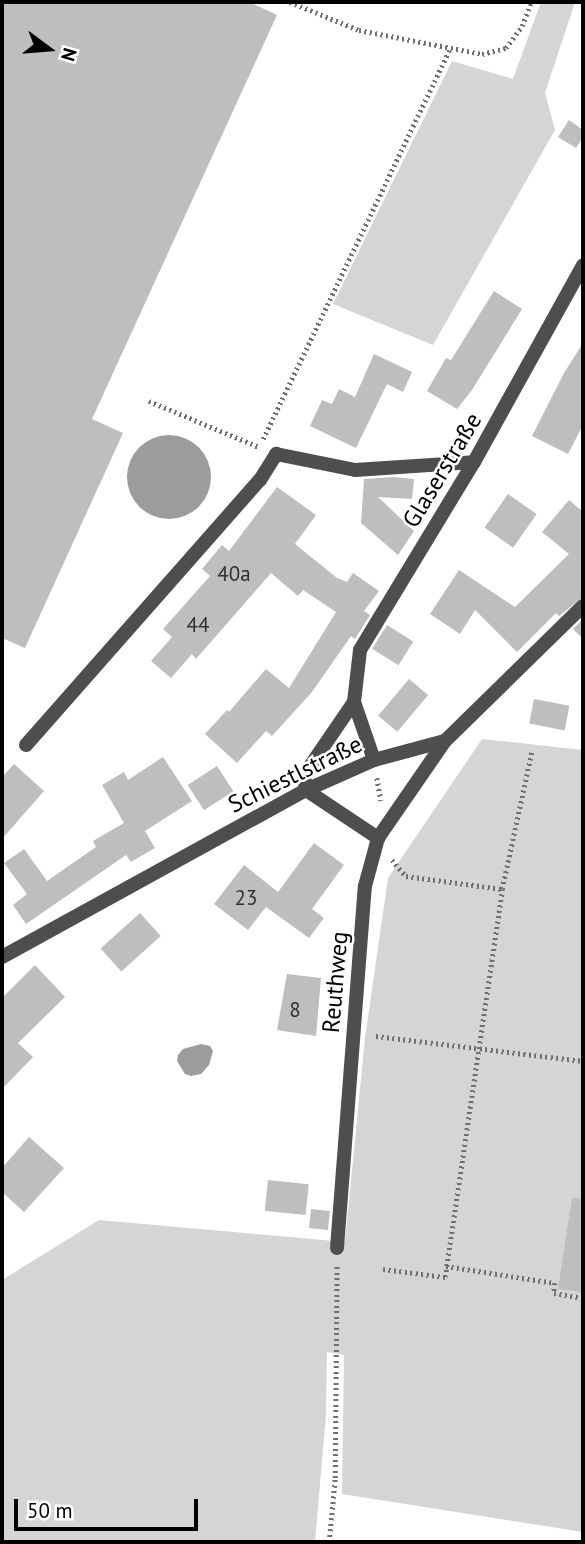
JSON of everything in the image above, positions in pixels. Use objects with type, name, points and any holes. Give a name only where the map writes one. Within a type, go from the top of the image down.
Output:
[{"type":"street","name":"Glaserstraße","points":[[374,760],[354,702],[360,650],[474,462],[583,265]]},
{"type":"street","points":[[26,745],[260,480],[276,454],[355,470],[474,462]]},
{"type":"street","name":"Schiestlstraße","points":[[2,957],[306,790],[374,760],[445,741],[583,606]]},
{"type":"street","name":"Glaserstraße","points":[[306,790],[304,775],[354,702]]},
{"type":"street","name":"Reuthweg","points":[[337,1248],[365,886],[381,832],[445,741]]},
{"type":"street","points":[[306,790],[381,832]]},
{"type":"path","points":[[290,2],[359,30],[482,54],[506,48],[522,26],[531,2]]},
{"type":"path","points":[[259,448],[450,48]]},
{"type":"path","points":[[149,401],[276,454]]},
{"type":"path","points":[[383,1269],[445,1277],[502,889],[532,750]]},
{"type":"path","points":[[374,760],[381,832],[406,876],[502,889]]},
{"type":"path","points":[[376,1036],[583,1061]]},
{"type":"path","points":[[329,1542],[335,1478],[337,1248]]},
{"type":"path","points":[[446,1266],[555,1283],[554,1293],[583,1298]]},
{"type":"shaded area","points":[[541,2],[575,2],[545,93],[555,130],[433,345],[333,304],[452,61],[513,79]]},
{"type":"shaded area","points":[[161,435],[177,435],[193,442],[204,453],[211,469],[208,493],[199,507],[177,519],[161,519],[145,512],[134,501],[127,485],[127,469],[134,453],[145,442]]},
{"type":"shaded area","points":[[482,739],[583,750],[583,1532],[342,1494],[344,1355],[327,1352],[326,1415],[315,1542],[2,1542],[2,1280],[99,1220],[345,1242],[365,1038],[388,878]]},
{"type":"shaded area","points":[[201,1044],[210,1046],[213,1051],[209,1065],[201,1074],[185,1074],[177,1061],[178,1055],[183,1049]]},
{"type":"building","points":[[2,2],[249,2],[277,15],[92,419],[123,433],[25,648],[2,638]]},
{"type":"building","points":[[569,120],[583,130],[583,137],[576,148],[558,137]]},
{"type":"building","points":[[494,291],[522,309],[472,390],[457,409],[427,391],[446,358],[451,360]]},
{"type":"building","points":[[583,343],[583,425],[568,454],[532,436],[564,373]]},
{"type":"building","points":[[374,354],[412,372],[403,392],[387,384],[356,448],[310,426],[322,400],[332,404],[339,389],[355,397]]},
{"type":"building","points":[[364,479],[414,479],[412,499],[378,497],[414,531],[398,555],[361,523]]},
{"type":"building","points":[[277,487],[316,515],[295,544],[337,578],[347,582],[353,573],[379,591],[364,611],[370,615],[355,639],[351,636],[312,692],[272,736],[266,731],[237,763],[205,734],[227,710],[229,712],[266,669],[289,688],[336,612],[303,590],[298,596],[271,573],[196,659],[192,654],[171,678],[151,661],[172,637],[163,629],[210,576],[202,569],[222,545],[229,551]]},
{"type":"building","points":[[508,494],[537,514],[513,548],[484,528]]},
{"type":"building","points":[[569,500],[583,512],[583,597],[559,616],[556,613],[517,652],[475,610],[460,634],[430,614],[459,570],[515,607],[569,554],[542,532]]},
{"type":"building","points":[[583,619],[583,639],[573,629]]},
{"type":"building","points":[[387,625],[413,641],[398,665],[372,649]]},
{"type":"building","points":[[409,679],[428,695],[397,732],[378,716]]},
{"type":"building","points":[[534,699],[569,706],[565,730],[529,724]]},
{"type":"building","points":[[163,757],[192,801],[145,831],[155,848],[131,862],[126,855],[26,924],[13,905],[27,894],[4,863],[24,849],[47,881],[96,847],[93,841],[124,823],[102,785],[124,772],[128,780]]},
{"type":"building","points":[[14,764],[44,791],[2,839],[2,777]]},
{"type":"building","points":[[217,766],[233,791],[204,810],[188,785]]},
{"type":"building","points":[[314,843],[344,865],[312,909],[324,918],[309,938],[266,907],[248,930],[214,904],[244,865],[278,892]]},
{"type":"building","points":[[140,913],[161,936],[121,972],[101,948]]},
{"type":"building","points":[[35,965],[65,997],[18,1043],[33,1057],[2,1089],[2,998]]},
{"type":"building","points":[[287,974],[321,978],[316,1036],[277,1030]]},
{"type":"building","points":[[29,1137],[64,1168],[24,1212],[2,1192],[2,1168]]},
{"type":"building","points":[[268,1180],[309,1184],[306,1215],[265,1211]]},
{"type":"building","points":[[572,1198],[583,1199],[583,1292],[558,1289]]},
{"type":"building","points":[[311,1209],[330,1211],[328,1230],[309,1228]]}]
